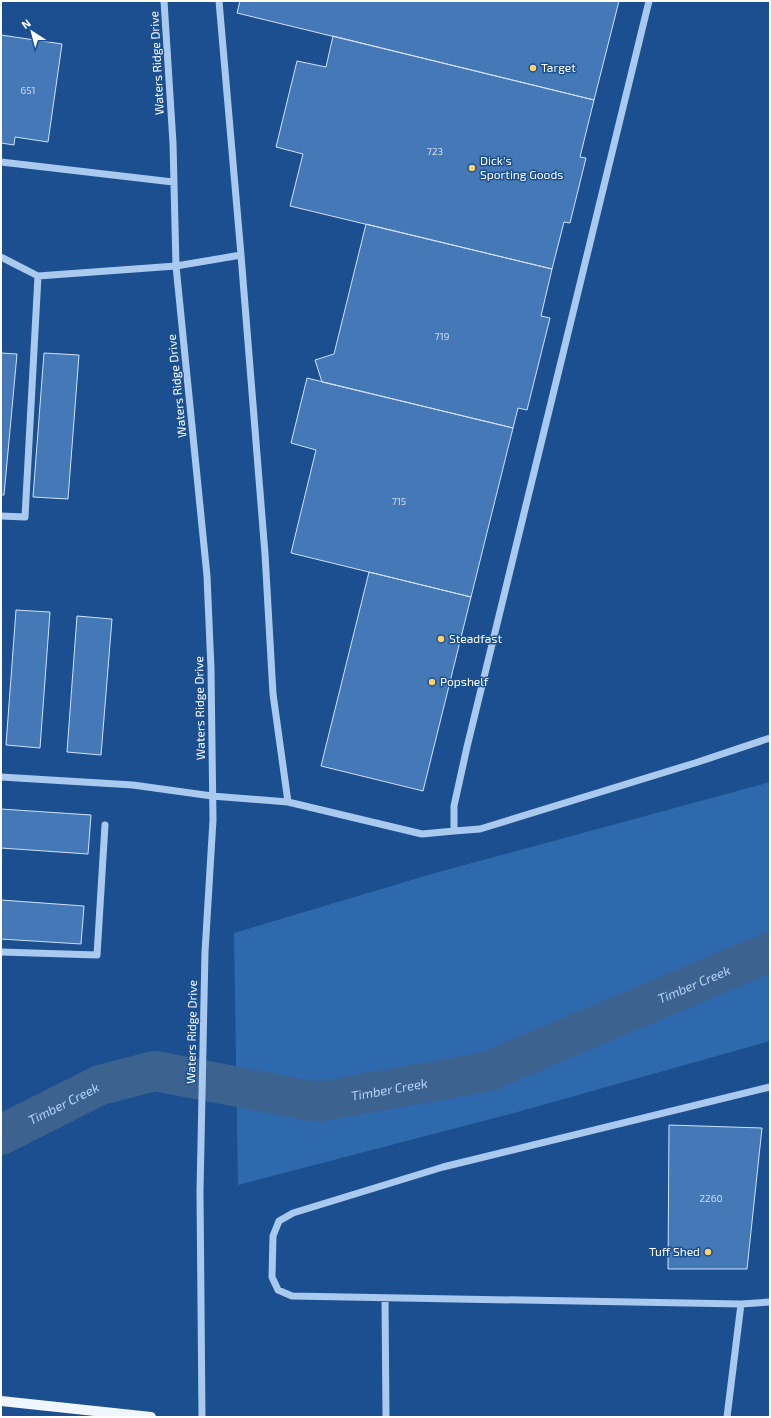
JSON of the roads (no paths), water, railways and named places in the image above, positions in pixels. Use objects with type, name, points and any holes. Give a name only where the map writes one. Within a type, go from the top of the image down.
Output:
[{"type":"main road","points":[[1,1401],[151,1417]]},
{"type":"street","name":"Waters Ridge Drive","points":[[164,1],[176,266],[207,576],[211,669],[212,796],[205,952],[200,1191],[202,1417]]},
{"type":"street","points":[[219,1],[242,256],[265,554],[273,694],[288,802]]},
{"type":"street","points":[[454,831],[454,806],[468,740],[649,1]]},
{"type":"street","points":[[1,162],[173,182]]},
{"type":"street","points":[[1,257],[38,276],[176,266],[242,256]]},
{"type":"street","points":[[1,516],[25,517],[38,276]]},
{"type":"street","points":[[1,777],[133,785],[212,796],[288,802],[422,834],[480,829],[695,763],[770,738]]},
{"type":"street","points":[[1,952],[97,956],[105,825]]},
{"type":"street","points":[[770,1087],[443,1167],[293,1213],[279,1220],[273,1236],[272,1277],[278,1290],[292,1296],[741,1304],[770,1302]]},
{"type":"street","points":[[384,1298],[386,1417]]},
{"type":"street","points":[[727,1417],[741,1304]]},
{"type":"waterway","name":"Timber Creek","points":[[1,1135],[100,1085],[155,1071],[317,1102],[486,1072],[770,952]]},
{"type":"place","name":"Target","points":[[533,68]]},
{"type":"place","name":"Dick's Sporting Goods","points":[[472,168]]},
{"type":"place","name":"Steadfast","points":[[441,639]]},
{"type":"place","name":"Popshelf","points":[[432,682]]},
{"type":"place","name":"Tuff Shed","points":[[708,1252]]}]
